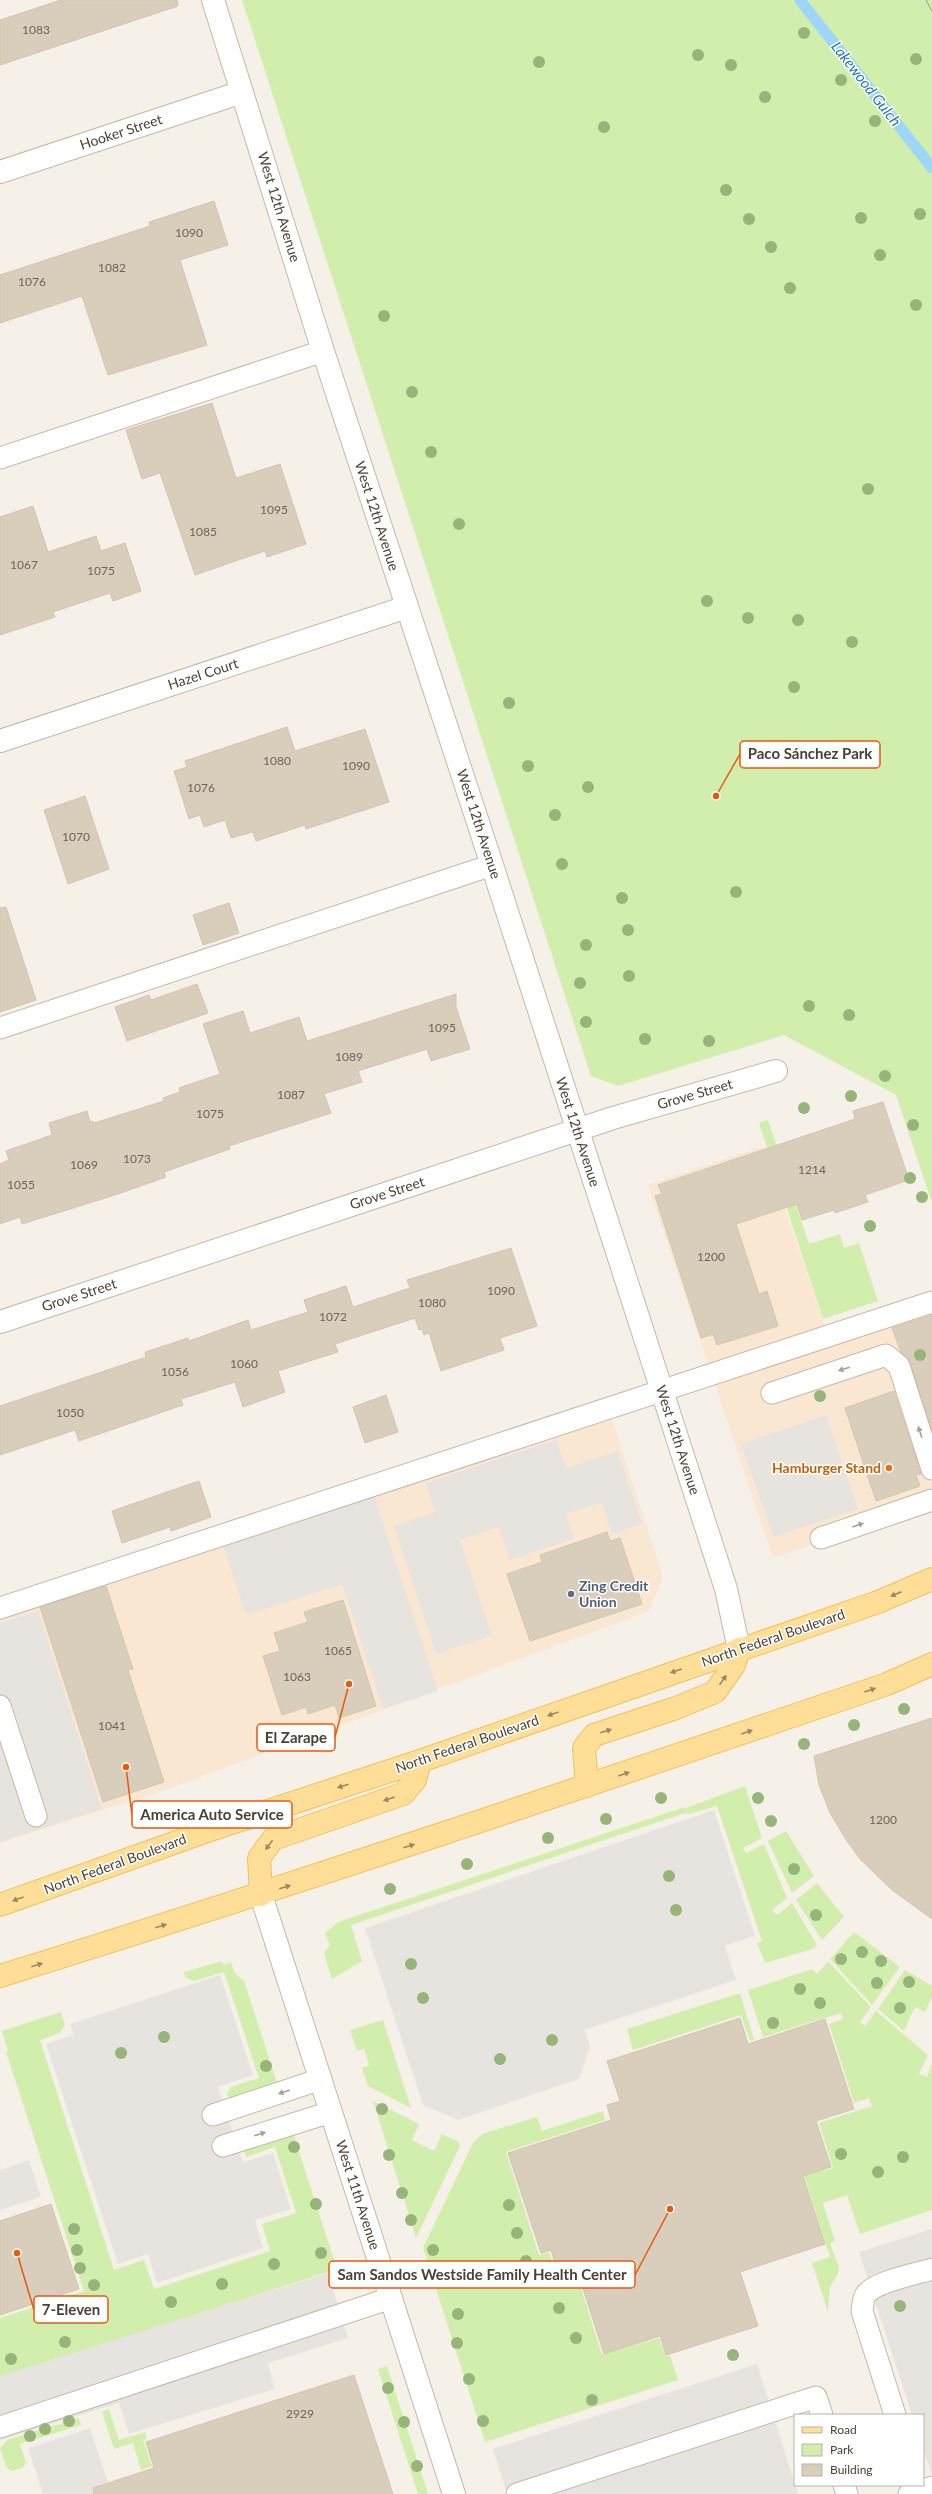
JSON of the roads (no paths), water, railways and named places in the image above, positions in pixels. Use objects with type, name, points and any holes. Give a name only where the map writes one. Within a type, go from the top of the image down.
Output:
[{"type":"main road","name":"North Federal Boulevard","points":[[0,1905],[213,1829],[420,1761],[878,1602],[932,1579]]},
{"type":"main road","points":[[587,1786],[584,1748],[594,1735],[676,1708],[715,1692],[734,1665],[739,1649]]},
{"type":"main road","points":[[0,1976],[261,1895],[587,1786],[887,1684],[932,1664]]},
{"type":"main road","points":[[261,1895],[259,1858],[273,1839],[403,1794],[415,1780],[420,1761]]},
{"type":"street","name":"West 12th Avenue","points":[[213,0],[323,351],[492,865],[726,1589],[739,1649]]},
{"type":"street","name":"Hooker Street","points":[[0,172],[242,92]]},
{"type":"street","name":"Hazel Court","points":[[0,741],[407,607]]},
{"type":"street","name":"Grove Street","points":[[0,1322],[578,1131],[776,1071]]},
{"type":"street","name":"West 11th Avenue","points":[[261,1895],[454,2494]]},
{"type":"lane","points":[[0,458],[323,351]]},
{"type":"lane","points":[[0,1028],[492,865]]},
{"type":"lane","points":[[0,1608],[661,1389],[932,1302]]},
{"type":"lane","points":[[772,1393],[886,1355],[899,1366],[932,1469]]},
{"type":"lane","points":[[821,1538],[932,1500]]},
{"type":"lane","points":[[0,1706],[36,1816]]},
{"type":"lane","points":[[213,2114],[321,2079]]},
{"type":"lane","points":[[223,2146],[331,2112]]},
{"type":"lane","points":[[895,2414],[862,2310],[863,2301],[867,2293],[876,2286],[932,2269]]},
{"type":"lane","points":[[0,2427],[391,2298]]},
{"type":"lane","points":[[517,2494],[816,2397],[822,2414]]},
{"type":"waterway","name":"Lakewood Gulch","points":[[800,0],[932,168]]},
{"type":"tram line","points":[[926,0],[932,11]]},
{"type":"place","name":"Paco Sánchez Park","points":[[716,796]]},
{"type":"place","name":"Hamburger Stand","points":[[889,1468]]},
{"type":"place","name":"Zing Credit Union","points":[[571,1594]]},
{"type":"place","name":"El Zarape","points":[[349,1684]]},
{"type":"place","name":"America Auto Service","points":[[126,1767]]},
{"type":"place","name":"Sam Sandos Westside Family Health Center","points":[[670,2209]]},
{"type":"place","name":"7-Eleven","points":[[17,2253]]}]
